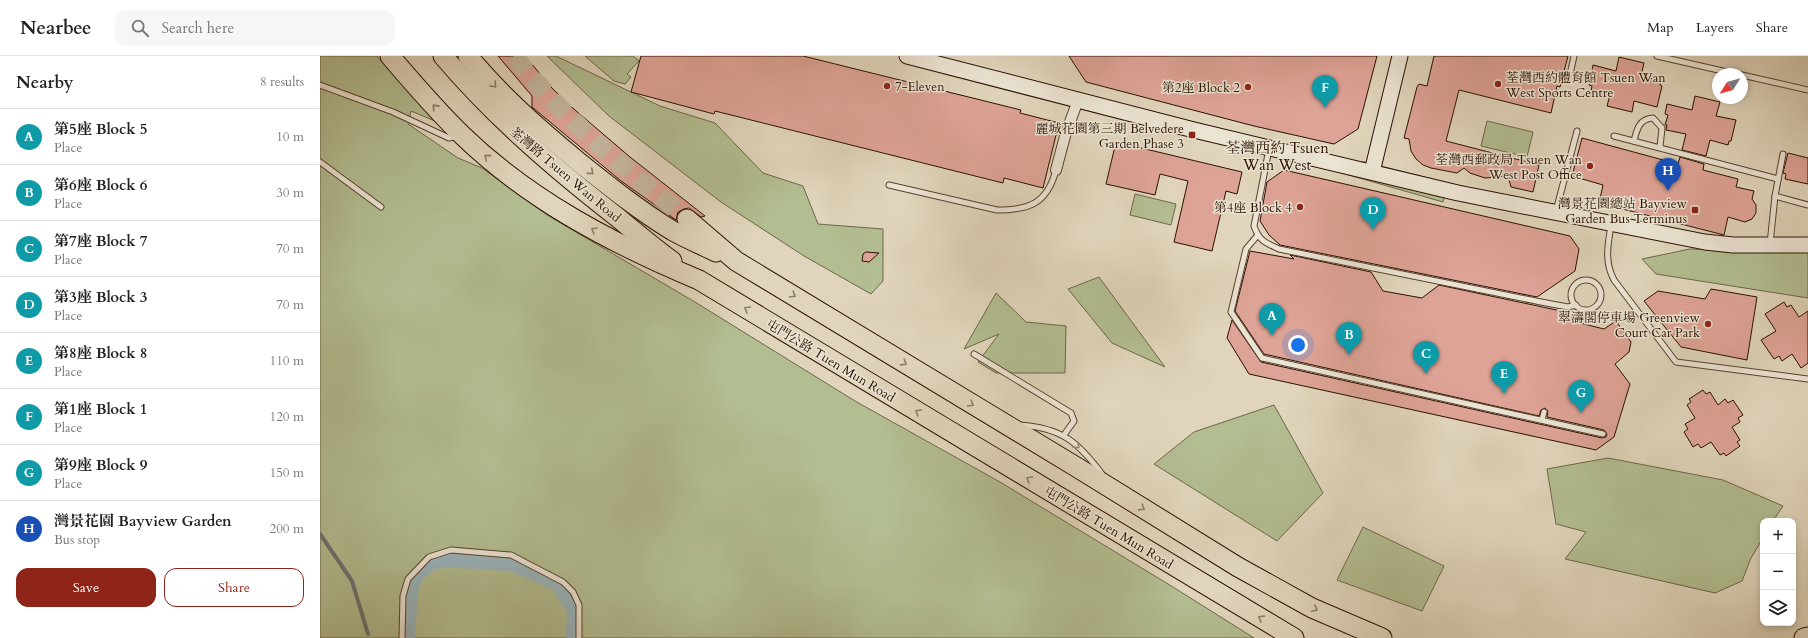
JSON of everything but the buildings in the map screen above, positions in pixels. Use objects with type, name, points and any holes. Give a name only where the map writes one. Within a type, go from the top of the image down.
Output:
[{"type":"highway","name":"屯門公路 Tuen Mun Road","points":[[390,56],[440,113],[462,135],[526,188],[570,216],[629,249],[699,280],[1294,638]]},
{"type":"highway","name":"荃灣路 Tsuen Wan Road","points":[[443,56],[492,110],[542,156],[592,198],[699,280]]},
{"type":"highway","name":"荃灣路 Tsuen Wan Road","points":[[468,56],[500,91],[529,119],[559,146],[632,205],[673,231],[736,261]]},
{"type":"highway","points":[[687,219],[736,261],[1238,567],[1312,608],[1382,638]]},
{"type":"highway","points":[[1804,638],[1808,637]]},
{"type":"street","points":[[907,56],[1269,148],[1465,194],[1698,241],[1733,245],[1808,245]]},
{"type":"street","points":[[1372,172],[1400,56]]},
{"type":"street","points":[[1056,170],[1065,136],[1078,100]]},
{"type":"lane","points":[[1571,70],[1574,56]]},
{"type":"lane","points":[[1658,56],[1712,68]]},
{"type":"lane","points":[[1748,76],[1808,90]]},
{"type":"lane","points":[[320,86],[393,112],[449,138],[462,135]]},
{"type":"lane","points":[[1634,141],[1637,128],[1641,122],[1647,118],[1653,118],[1662,128],[1660,147]]},
{"type":"lane","points":[[1556,213],[1577,131]]},
{"type":"lane","points":[[1614,136],[1778,179]]},
{"type":"lane","points":[[1269,148],[1254,226],[1257,236],[1268,245],[1279,249],[1541,302],[1568,307],[1576,305],[1583,309],[1592,308],[1596,305],[1600,297],[1600,292],[1595,284],[1591,281],[1581,280],[1573,286],[1571,296],[1576,305]]},
{"type":"lane","points":[[1770,245],[1775,196],[1783,154]]},
{"type":"lane","points":[[320,162],[381,207]]},
{"type":"lane","points":[[889,185],[997,210],[1013,210],[1036,203],[1043,197],[1052,185],[1056,170]]},
{"type":"lane","points":[[1775,196],[1808,205]]},
{"type":"lane","points":[[1612,224],[1607,250],[1610,272],[1614,280],[1676,362],[1808,379]]},
{"type":"lane","points":[[1257,236],[1246,249],[1231,312],[1262,358],[1604,434]]},
{"type":"lane","points":[[974,354],[1071,413],[1074,421],[1064,435]]},
{"type":"lane","points":[[1542,420],[1544,412]]},
{"type":"lane","points":[[1003,423],[1036,426],[1064,435],[1090,458],[1114,491]]},
{"type":"lane","points":[[402,638],[403,596],[408,579],[429,557],[451,550],[512,555],[563,582],[573,592],[579,605],[579,638]]},
{"type":"green space","points":[[320,56],[377,56],[435,121],[411,111],[408,124],[458,158],[482,168],[547,215],[695,302],[855,401],[1000,482],[1254,638],[320,638]]},
{"type":"green space","points":[[547,56],[556,56],[660,106],[715,123],[763,173],[803,186],[818,224],[883,229],[883,281],[871,294],[804,256],[721,202],[609,116]]},
{"type":"green space","points":[[585,56],[633,56],[639,61],[627,74],[631,77],[625,84],[614,81]]},
{"type":"green space","points":[[1487,121],[1533,132],[1527,157],[1481,146]]},
{"type":"green space","points":[[1346,161],[1365,162],[1448,183],[1443,202],[1335,171]]},
{"type":"green space","points":[[1135,194],[1176,204],[1171,225],[1130,215]]},
{"type":"green space","points":[[1690,249],[1808,252],[1808,298],[1656,274],[1642,259]]},
{"type":"green space","points":[[1099,277],[1165,367],[1112,343],[1068,289]]},
{"type":"green space","points":[[996,293],[1026,322],[1066,326],[1065,373],[996,373],[978,362],[999,334],[964,349]]},
{"type":"green space","points":[[1274,405],[1323,493],[1277,541],[1154,464],[1194,432]]},
{"type":"green space","points":[[1608,458],[1723,480],[1783,506],[1775,518],[1760,518],[1760,543],[1751,558],[1742,581],[1715,593],[1565,559],[1586,532],[1556,524],[1547,469]]},
{"type":"green space","points":[[1363,527],[1444,566],[1422,611],[1337,580]]},
{"type":"waterway","points":[[320,534],[352,581],[368,634]]},
{"type":"waterway","points":[[408,638],[411,590],[416,575],[428,566],[440,560],[512,564],[557,584],[574,610],[573,638]]},
{"type":"tunnel","points":[[514,56],[533,79],[596,142],[687,219]]},
{"type":"place","name":"荃灣西約體育館 Tsuen Wan West Sports Centre","points":[[1498,84]]},
{"type":"place","name":"7-Eleven","points":[[887,86]]},
{"type":"place","name":"第2座 Block 2","points":[[1248,87]]},
{"type":"place","name":"第1座 Block 1","points":[[1325,108]]},
{"type":"place","name":"麗城花園第三期 Belvedere Garden Phase 3","points":[[1192,135]]},
{"type":"place","name":"荃灣西郵政局 Tsuen Wan West Post Office","points":[[1590,166]]},
{"type":"place","name":"灣景花園 Bayview Garden","points":[[1668,191]]},
{"type":"place","name":"第4座 Block 4","points":[[1300,207]]},
{"type":"place","name":"灣景花園總站 Bayview Garden Bus Terminus","points":[[1695,210]]},
{"type":"place","name":"第3座 Block 3","points":[[1373,230]]},
{"type":"place","name":"翠濤閣停車場 Greenview Court Car Park","points":[[1708,324]]},
{"type":"place","name":"第5座 Block 5","points":[[1272,336]]},
{"type":"place","name":"第6座 Block 6","points":[[1349,355]]},
{"type":"place","name":"第7座 Block 7","points":[[1426,374]]},
{"type":"place","name":"第8座 Block 8","points":[[1504,394]]},
{"type":"place","name":"第9座 Block 9","points":[[1581,413]]},
{"type":"district","name":"荃灣西約 Tsuen Wan West","points":[[1277,156]]}]
